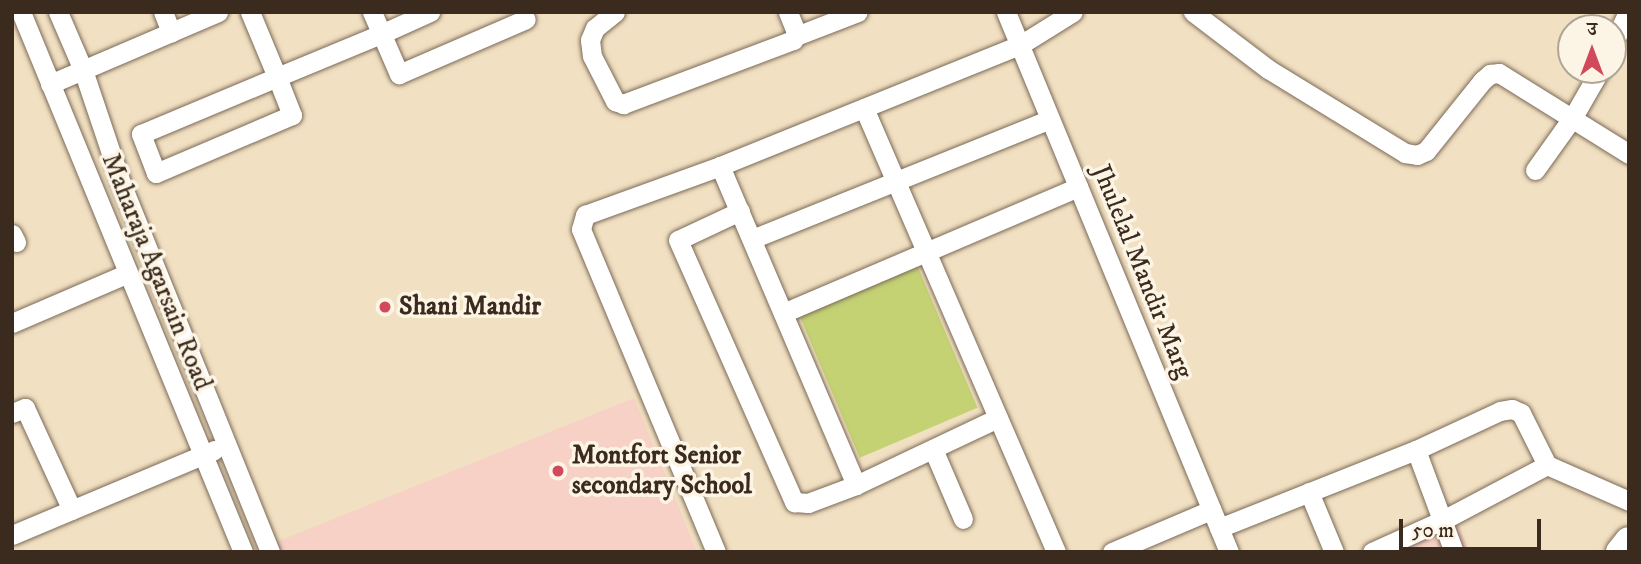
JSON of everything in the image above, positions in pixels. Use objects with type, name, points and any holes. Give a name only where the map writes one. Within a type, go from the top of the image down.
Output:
[{"type":"main road","points":[[1620,552],[1629,541]]},
{"type":"street","name":"Maharaja Agarsain Road","points":[[21,12],[243,552]]},
{"type":"street","points":[[58,12],[83,70],[121,183],[270,552]]},
{"type":"street","points":[[163,12],[171,32]]},
{"type":"street","points":[[50,84],[218,12]]},
{"type":"street","points":[[250,12],[277,77],[292,115],[156,173],[141,134],[277,77],[381,34],[430,12]]},
{"type":"street","points":[[372,12],[399,74],[526,19]]},
{"type":"street","points":[[615,12],[595,28],[590,40],[593,56],[615,101],[623,104],[781,45],[796,36],[858,12]]},
{"type":"street","points":[[788,12],[796,36]]},
{"type":"street","name":"Jhulelal Mandir Marg","points":[[1006,12],[1228,552]]},
{"type":"street","points":[[716,552],[587,242],[582,223],[585,215],[720,166],[1020,45],[1073,12]]},
{"type":"street","points":[[1193,12],[1268,69],[1405,153],[1417,155],[1426,151],[1490,74],[1499,73],[1627,147]]},
{"type":"street","points":[[1535,170],[1573,117],[1592,84]]},
{"type":"street","points":[[864,108],[1056,552]]},
{"type":"street","points":[[752,239],[1050,119]]},
{"type":"street","points":[[720,166],[856,485]]},
{"type":"street","points":[[783,313],[1078,187]]},
{"type":"street","points":[[740,211],[678,240],[794,502],[808,503],[856,485],[998,418]]},
{"type":"street","points":[[12,323],[128,273]]},
{"type":"street","points":[[12,413],[25,408],[72,510]]},
{"type":"street","points":[[1112,552],[1309,492],[1416,450],[1500,411],[1512,409],[1521,414],[1547,465],[1629,501]]},
{"type":"street","points":[[12,535],[227,444]]},
{"type":"street","points":[[933,449],[963,519]]},
{"type":"street","points":[[1416,450],[1454,552]]},
{"type":"street","points":[[1372,552],[1443,520],[1547,465]]},
{"type":"street","points":[[1309,492],[1334,552]]},
{"type":"shaded area","name":"Montfort Senior secondary School","points":[[634,398],[697,552],[272,552],[269,545]]},
{"type":"shaded area","points":[[1459,526],[1469,552],[1396,552]]},
{"type":"green space","points":[[917,265],[978,408],[860,458],[799,315]]},
{"type":"place","name":"Shani Mandir","points":[[385,307]]},
{"type":"place","name":"Montfort Senior secondary School","points":[[558,471]]}]
